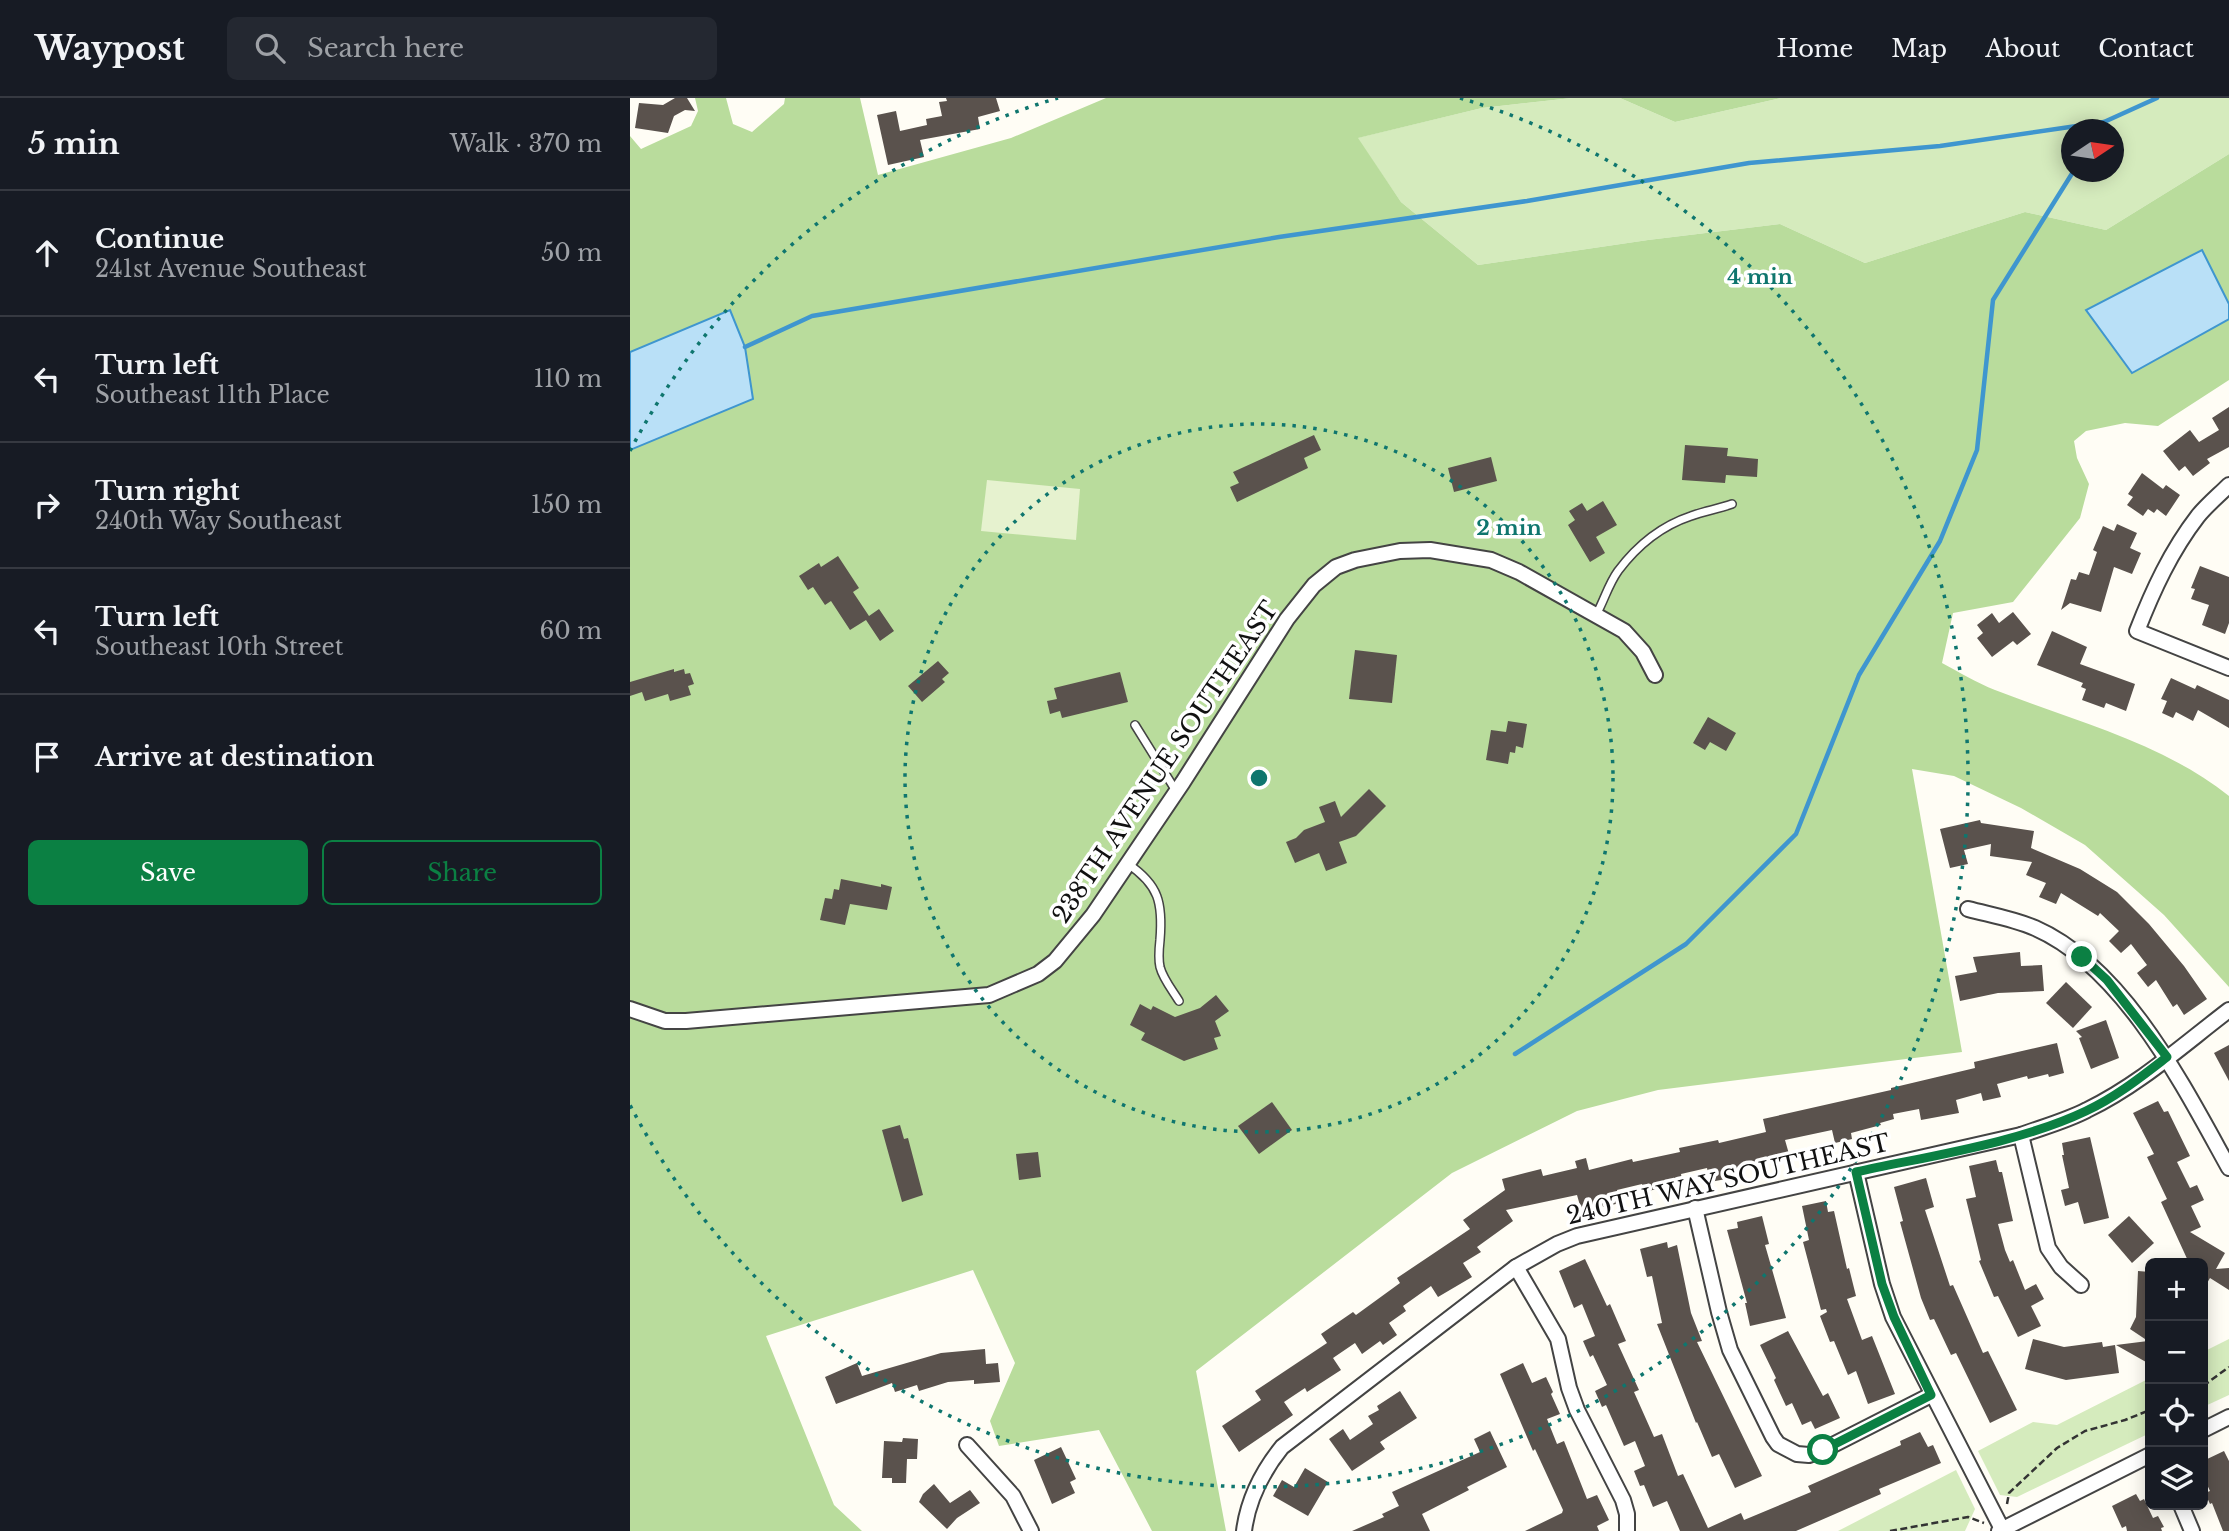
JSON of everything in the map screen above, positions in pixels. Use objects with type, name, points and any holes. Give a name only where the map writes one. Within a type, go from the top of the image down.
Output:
[{"type":"street","points":[[2229,485],[2200,514],[2179,543],[2156,584],[2137,631],[2229,668]]},
{"type":"street","name":"238TH AVENUE SOUTHEAST","points":[[630,1009],[666,1021],[686,1021],[989,995],[1038,974],[1055,961],[1080,933],[1176,791],[1284,623],[1314,585],[1336,567],[1355,559],[1400,551],[1430,550],[1490,560],[1518,572],[1624,631],[1635,641],[1655,675]]},
{"type":"street","points":[[1968,909],[2036,929],[2082,957],[2107,980],[2167,1057],[2229,1168]]},
{"type":"street","name":"240TH WAY SOUTHEAST","points":[[1244,1531],[1252,1496],[1270,1462],[1296,1435],[1516,1267],[1557,1244],[1577,1236],[1695,1208],[2021,1135],[2094,1107],[2128,1087],[2229,1010]]},
{"type":"street","points":[[2021,1135],[2048,1248],[2061,1267],[2081,1285]]},
{"type":"street","points":[[1856,1172],[1882,1284],[1894,1317],[2001,1530],[2145,1458]]},
{"type":"street","points":[[1695,1208],[1718,1312],[1730,1350],[1773,1437],[1788,1450],[1809,1455],[1823,1450],[1931,1395]]},
{"type":"street","points":[[1516,1267],[1558,1339],[1573,1399],[1623,1500],[1627,1529]]},
{"type":"street","points":[[2208,1428],[2229,1417]]},
{"type":"street","points":[[967,1445],[1013,1496],[1031,1531]]},
{"type":"street","points":[[2183,1510],[2192,1531]]},
{"type":"lane","points":[[1596,615],[1617,572],[1655,534],[1690,516],[1716,511],[1732,504]]},
{"type":"lane","points":[[1135,725],[1176,791]]},
{"type":"lane","points":[[1127,863],[1143,874],[1156,892],[1162,914],[1159,959],[1161,971],[1179,1001]]},
{"type":"path","points":[[2206,1384],[2229,1367]]},
{"type":"path","points":[[2007,1505],[2009,1493],[2057,1448],[2085,1431],[2145,1412]]},
{"type":"path","points":[[1890,1531],[1968,1517],[2001,1530]]},
{"type":"green space","points":[[695,98],[726,98],[733,124],[752,132],[784,104],[785,98],[860,98],[878,175],[1011,138],[1106,98],[1572,98],[1482,108],[1358,138],[1401,202],[1478,265],[1780,224],[1865,263],[2025,212],[2106,230],[2229,154],[2229,380],[2158,426],[2125,423],[2086,431],[2074,441],[2077,458],[2089,484],[2080,518],[2013,602],[1953,613],[1942,663],[1995,690],[2146,747],[2203,777],[2229,796],[2229,987],[2164,915],[2085,845],[2021,808],[1954,776],[1912,769],[1962,1052],[1658,1090],[1577,1111],[1452,1173],[1196,1371],[1226,1531],[1152,1531],[1099,1430],[999,1446],[990,1421],[1015,1363],[973,1270],[766,1336],[834,1505],[862,1531],[630,1531],[630,136],[641,149],[691,126],[698,111]]},
{"type":"green space","points":[[1572,98],[1620,98],[1675,122],[1781,98],[2229,98],[2229,154],[2106,230],[2025,212],[1865,263],[1780,224],[1478,265],[1401,202],[1357,138],[1482,108]]},
{"type":"green space","points":[[1620,98],[1781,98],[1675,122]]},
{"type":"green space","points":[[987,480],[1080,489],[1076,540],[981,531]]},
{"type":"green space","points":[[2229,1339],[2229,1395],[2208,1405],[2208,1384],[2208,1350]]},
{"type":"green space","points":[[2145,1381],[2145,1435],[2017,1497],[2000,1495],[1978,1451],[2033,1422],[2057,1425]]},
{"type":"green space","points":[[1956,1470],[1975,1509],[1965,1531],[1838,1531]]},
{"type":"water","points":[[2202,250],[2229,304],[2229,319],[2132,373],[2086,310]]},
{"type":"water","points":[[730,310],[745,347],[753,399],[630,450],[630,352]]},
{"type":"building","points":[[675,98],[687,98],[695,111],[685,110],[674,116],[668,133],[635,128],[639,103],[663,105]]},
{"type":"building","points":[[946,98],[996,98],[1000,111],[978,117],[980,129],[920,140],[924,157],[888,165],[877,115],[896,111],[900,131],[927,125],[926,119],[942,116],[939,102],[947,101]]},
{"type":"building","points":[[2229,407],[2229,447],[2207,459],[2210,463],[2193,476],[2185,466],[2179,471],[2163,451],[2190,430],[2199,442],[2219,430],[2212,418]]},
{"type":"building","points":[[1314,435],[1321,450],[1304,458],[1308,468],[1237,502],[1230,487],[1239,483],[1233,472]]},
{"type":"building","points":[[1685,445],[1728,448],[1727,456],[1758,459],[1757,477],[1726,475],[1725,483],[1682,480]]},
{"type":"building","points":[[1491,457],[1497,481],[1454,492],[1448,468]]},
{"type":"building","points":[[2142,473],[2163,489],[2166,485],[2180,495],[2166,516],[2157,509],[2154,513],[2148,509],[2143,516],[2127,505],[2133,497],[2128,494]]},
{"type":"building","points":[[1603,501],[1617,525],[1596,537],[1605,553],[1590,562],[1568,525],[1575,520],[1569,511],[1582,503],[1587,511]]},
{"type":"building","points":[[2117,524],[2137,533],[2130,548],[2141,553],[2132,574],[2114,567],[2101,612],[2070,603],[2061,610],[2071,579],[2076,580],[2079,572],[2089,575],[2097,552],[2093,550],[2103,526],[2114,531]]},
{"type":"building","points":[[838,556],[859,588],[853,592],[869,616],[879,609],[894,631],[880,641],[866,620],[850,630],[831,601],[825,605],[813,587],[808,590],[799,576],[819,563],[821,567]]},
{"type":"building","points":[[2200,566],[2229,577],[2229,623],[2225,634],[2202,625],[2209,605],[2191,599],[2195,589],[2191,588]]},
{"type":"building","points":[[2013,612],[2031,634],[2017,645],[2013,641],[1992,657],[1977,638],[1983,633],[1977,625],[1992,613],[1999,623]]},
{"type":"building","points":[[2052,631],[2087,647],[2080,664],[2135,684],[2126,711],[2106,703],[2104,708],[2082,700],[2086,689],[2081,687],[2083,683],[2037,665]]},
{"type":"building","points":[[1355,650],[1397,655],[1392,703],[1349,699]]},
{"type":"building","points":[[938,661],[949,673],[942,679],[945,682],[922,702],[908,686]]},
{"type":"building","points":[[674,669],[674,672],[684,669],[685,674],[690,673],[694,684],[688,686],[691,695],[670,701],[668,694],[645,701],[642,692],[630,696],[630,682]]},
{"type":"building","points":[[1120,672],[1128,702],[1062,718],[1060,711],[1050,714],[1047,701],[1057,699],[1054,688]]},
{"type":"building","points":[[2171,678],[2195,689],[2197,685],[2229,700],[2229,728],[2198,710],[2193,721],[2176,712],[2173,718],[2162,713],[2167,701],[2161,699]]},
{"type":"building","points":[[1708,717],[1736,733],[1726,751],[1710,742],[1705,750],[1693,743]]},
{"type":"building","points":[[1508,721],[1527,724],[1523,748],[1516,746],[1515,753],[1510,752],[1508,764],[1486,760],[1491,730],[1506,732]]},
{"type":"building","points":[[1369,789],[1386,806],[1356,836],[1339,842],[1347,863],[1326,871],[1319,853],[1295,863],[1286,842],[1296,838],[1304,830],[1325,822],[1319,807],[1335,801],[1341,817]]},
{"type":"building","points":[[1980,820],[1981,823],[2034,831],[2031,848],[2080,869],[2117,892],[2149,924],[2207,999],[2184,1015],[2177,1004],[2173,1007],[2156,980],[2148,987],[2137,973],[2147,965],[2131,944],[2121,953],[2109,941],[2119,931],[2100,913],[2098,916],[2061,893],[2056,904],[2039,897],[2046,883],[2026,875],[2032,862],[1990,856],[1991,844],[1964,850],[1968,864],[1950,868],[1940,829]]},
{"type":"building","points":[[841,879],[892,887],[887,910],[850,904],[845,925],[820,920],[825,898],[832,899],[834,889],[839,890]]},
{"type":"building","points":[[2020,952],[2021,966],[2042,965],[2044,991],[1998,993],[1960,1001],[1955,976],[1977,972],[1973,957]]},
{"type":"building","points":[[2066,982],[2092,1007],[2073,1028],[2046,1003]]},
{"type":"building","points":[[1216,995],[1229,1011],[1215,1021],[1221,1036],[1214,1038],[1218,1049],[1184,1061],[1141,1040],[1145,1033],[1130,1025],[1140,1004],[1151,1010],[1153,1006],[1175,1017],[1200,1008]]},
{"type":"building","points":[[2106,1020],[2119,1058],[2091,1069],[2079,1038],[2082,1037],[2076,1031]]},
{"type":"building","points":[[2057,1043],[2064,1073],[2028,1079],[2027,1076],[1997,1084],[2001,1097],[1983,1101],[1981,1093],[1956,1100],[1959,1113],[1921,1120],[1919,1109],[1893,1114],[1894,1119],[1851,1133],[1852,1139],[1835,1143],[1832,1130],[1785,1140],[1789,1154],[1725,1173],[1726,1179],[1710,1182],[1707,1168],[1681,1174],[1682,1180],[1669,1183],[1670,1186],[1644,1192],[1642,1184],[1617,1190],[1620,1203],[1603,1207],[1602,1204],[1581,1209],[1577,1195],[1506,1210],[1513,1221],[1477,1247],[1481,1252],[1463,1263],[1472,1277],[1438,1297],[1431,1286],[1403,1306],[1406,1311],[1389,1323],[1397,1335],[1383,1345],[1380,1341],[1362,1354],[1355,1343],[1333,1358],[1341,1370],[1307,1392],[1305,1388],[1284,1402],[1293,1415],[1239,1452],[1222,1426],[1261,1400],[1255,1391],[1327,1343],[1321,1334],[1353,1312],[1356,1315],[1400,1283],[1397,1278],[1470,1229],[1463,1220],[1505,1190],[1502,1179],[1541,1169],[1543,1176],[1577,1168],[1575,1161],[1586,1158],[1589,1170],[1632,1159],[1633,1162],[1680,1152],[1679,1148],[1718,1140],[1719,1143],[1766,1132],[1763,1119],[1891,1090],[1975,1068],[1974,1062]]},
{"type":"building","points":[[2229,1045],[2229,1081],[2214,1053]]},
{"type":"building","points":[[2158,1101],[2164,1112],[2168,1111],[2190,1156],[2177,1162],[2190,1188],[2197,1185],[2204,1200],[2191,1206],[2201,1227],[2190,1232],[2225,1253],[2216,1269],[2229,1268],[2229,1290],[2210,1278],[2208,1281],[2208,1258],[2187,1258],[2161,1202],[2167,1199],[2147,1157],[2154,1154],[2133,1113]]},
{"type":"building","points":[[1272,1102],[1292,1130],[1259,1154],[1238,1126]]},
{"type":"building","points":[[900,1125],[904,1139],[908,1138],[923,1195],[902,1202],[882,1130]]},
{"type":"building","points":[[2090,1137],[2109,1218],[2084,1224],[2078,1202],[2065,1206],[2061,1190],[2069,1188],[2062,1143]]},
{"type":"building","points":[[1038,1152],[1041,1177],[1019,1180],[1016,1154]]},
{"type":"building","points":[[1996,1160],[1999,1172],[2002,1172],[2013,1221],[1998,1224],[2005,1250],[2010,1262],[2013,1260],[2025,1290],[2036,1284],[2044,1299],[2031,1306],[2041,1326],[2018,1337],[1998,1296],[1994,1297],[1979,1261],[1981,1260],[1966,1199],[1976,1197],[1969,1166]]},
{"type":"building","points":[[1926,1178],[1934,1207],[1925,1210],[1950,1286],[1953,1285],[1983,1353],[1988,1351],[2017,1410],[1990,1423],[1956,1353],[1951,1355],[1934,1319],[1930,1320],[1921,1298],[1900,1222],[1903,1221],[1894,1187]]},
{"type":"building","points":[[1826,1201],[1828,1212],[1834,1211],[1856,1296],[1847,1299],[1862,1340],[1872,1336],[1895,1394],[1868,1404],[1856,1371],[1848,1375],[1834,1341],[1830,1342],[1820,1316],[1827,1312],[1826,1309],[1821,1310],[1803,1242],[1809,1240],[1802,1206]]},
{"type":"building","points":[[1762,1216],[1769,1244],[1765,1245],[1786,1318],[1750,1326],[1747,1303],[1727,1230],[1738,1228],[1737,1222]]},
{"type":"building","points":[[2129,1216],[2154,1243],[2132,1263],[2108,1235]]},
{"type":"building","points":[[1667,1242],[1668,1248],[1677,1245],[1691,1313],[1702,1341],[1697,1342],[1762,1476],[1735,1488],[1719,1454],[1712,1457],[1657,1324],[1662,1323],[1652,1276],[1647,1277],[1640,1249]]},
{"type":"building","points":[[1585,1259],[1607,1306],[1610,1304],[1626,1341],[1618,1344],[1639,1390],[1634,1392],[1654,1437],[1662,1434],[1678,1476],[1683,1474],[1708,1528],[1741,1513],[1744,1520],[1811,1492],[1808,1486],[1901,1445],[1900,1441],[1920,1432],[1928,1447],[1933,1445],[1941,1463],[1879,1489],[1881,1494],[1796,1531],[1680,1531],[1667,1501],[1653,1507],[1644,1485],[1640,1486],[1634,1471],[1645,1466],[1635,1441],[1624,1446],[1606,1405],[1602,1407],[1595,1391],[1607,1385],[1583,1341],[1595,1336],[1582,1304],[1574,1308],[1559,1271]]},
{"type":"building","points":[[2138,1271],[2145,1272],[2145,1339],[2130,1329],[2136,1317]]},
{"type":"building","points":[[1788,1331],[1823,1396],[1828,1393],[1840,1418],[1815,1429],[1811,1421],[1802,1425],[1792,1403],[1786,1406],[1760,1345]]},
{"type":"building","points":[[2033,1339],[2064,1347],[2102,1342],[2103,1347],[2115,1345],[2119,1373],[2066,1380],[2025,1369]]},
{"type":"building","points":[[2145,1341],[2145,1361],[2116,1345]]},
{"type":"building","points":[[985,1349],[986,1364],[998,1363],[1000,1382],[948,1382],[919,1391],[917,1385],[895,1392],[892,1383],[836,1404],[825,1377],[857,1363],[862,1376],[941,1353]]},
{"type":"building","points":[[1523,1363],[1532,1383],[1546,1377],[1553,1392],[1551,1394],[1560,1414],[1547,1419],[1557,1444],[1564,1441],[1587,1499],[1597,1495],[1609,1520],[1597,1526],[1599,1531],[1525,1531],[1562,1513],[1563,1510],[1535,1449],[1533,1451],[1500,1374]]},
{"type":"building","points":[[1400,1391],[1417,1418],[1380,1442],[1385,1449],[1352,1471],[1329,1439],[1343,1429],[1350,1440],[1373,1424],[1368,1416],[1379,1410],[1377,1406]]},
{"type":"building","points":[[1490,1431],[1507,1467],[1422,1514],[1430,1531],[1352,1531],[1384,1517],[1382,1514],[1399,1506],[1392,1492],[1480,1452],[1474,1439]]},
{"type":"building","points":[[903,1438],[918,1439],[917,1459],[907,1459],[906,1483],[892,1483],[892,1478],[882,1478],[884,1441],[902,1442]]},
{"type":"building","points":[[1061,1447],[1076,1479],[1070,1482],[1075,1493],[1052,1504],[1034,1460]]},
{"type":"building","points":[[2224,1451],[2229,1461],[2229,1531],[2223,1531],[2212,1503],[2208,1500],[2208,1459]]},
{"type":"building","points":[[1305,1468],[1328,1482],[1308,1516],[1273,1496],[1282,1480],[1294,1487]]},
{"type":"building","points":[[934,1484],[950,1503],[970,1490],[980,1503],[957,1518],[947,1529],[919,1502]]},
{"type":"building","points":[[2136,1494],[2140,1501],[2144,1499],[2145,1510],[2149,1510],[2153,1518],[2158,1516],[2164,1527],[2161,1528],[2162,1531],[2127,1531],[2126,1526],[2122,1528],[2112,1506]]},
{"type":"waterway","points":[[2111,119],[2157,98]]},
{"type":"waterway","points":[[745,347],[812,316],[1279,237],[1527,201],[1749,163],[1940,146],[2061,128]]},
{"type":"waterway","points":[[1515,1054],[1686,944],[1796,834],[1859,675],[1940,541],[1977,450],[1993,300],[2067,182]]},
{"type":"route","points":[[1823,1450],[1931,1395],[1894,1317],[1882,1284],[1856,1172],[2021,1135],[2057,1123],[2085,1112],[2128,1087],[2167,1057],[2107,980],[2082,957]]}]
